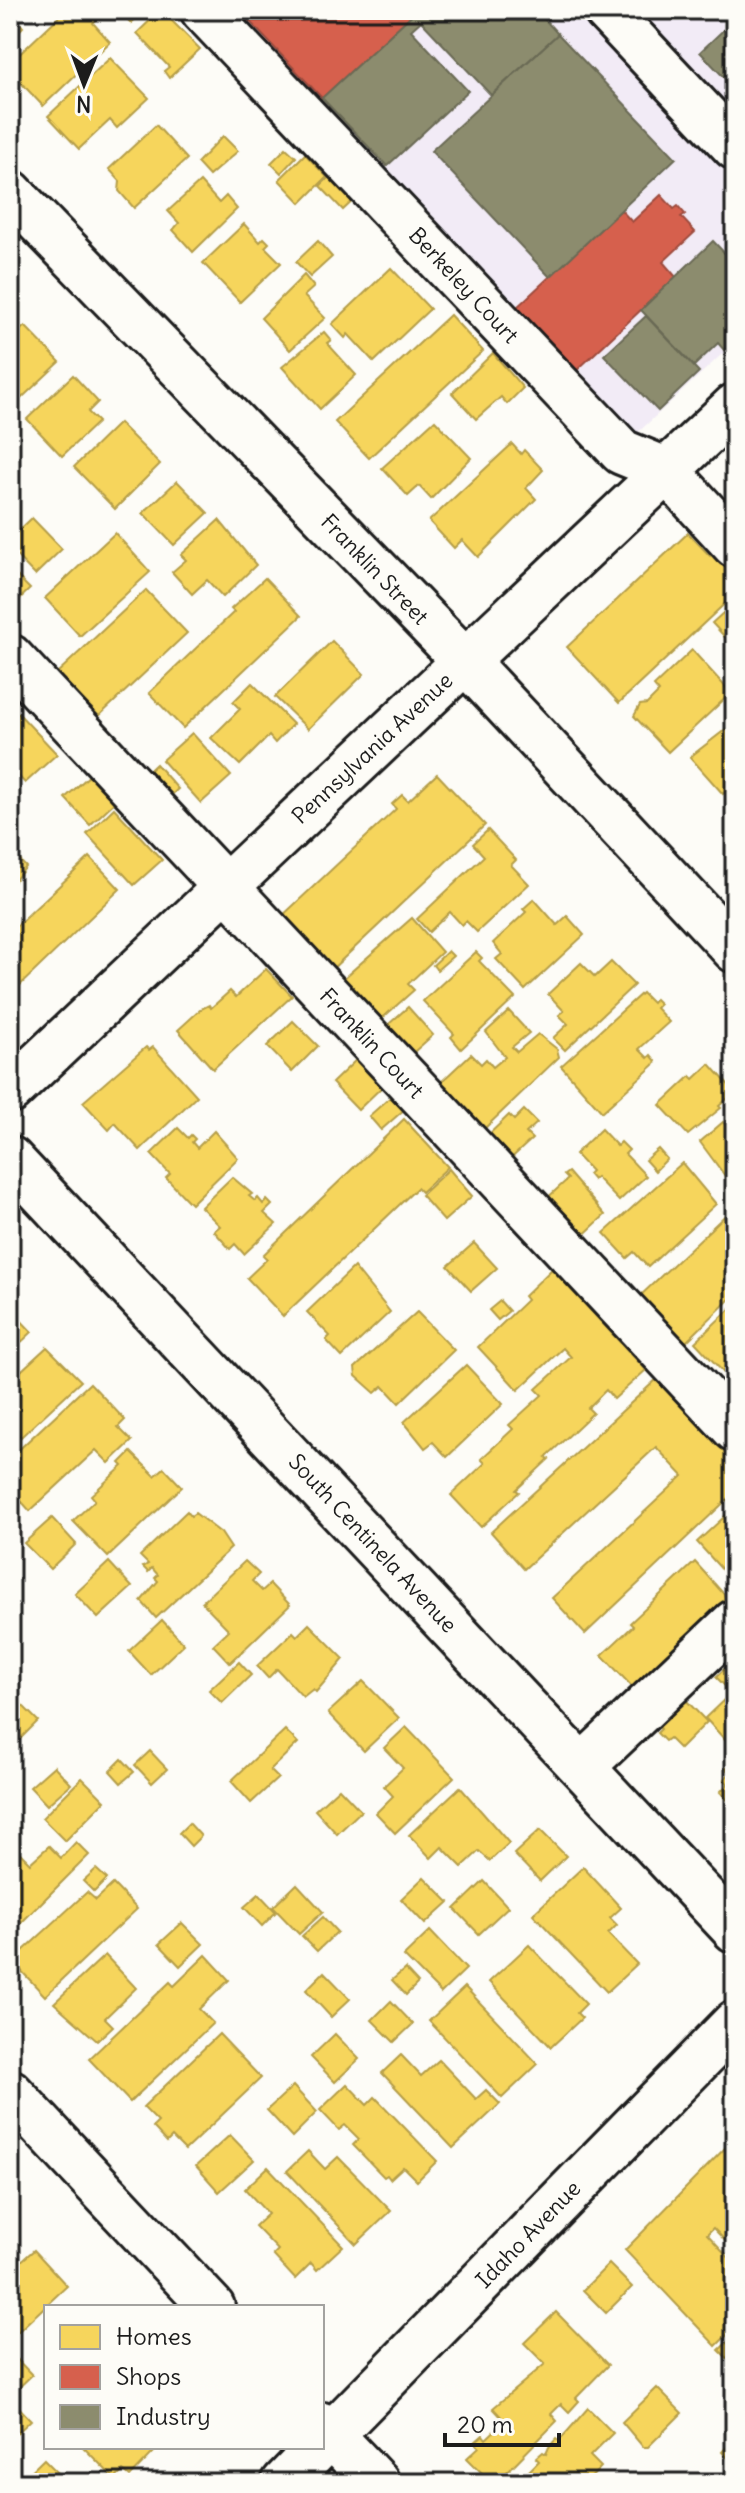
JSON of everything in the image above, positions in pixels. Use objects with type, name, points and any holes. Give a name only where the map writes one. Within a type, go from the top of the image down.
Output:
[{"type":"street","name":"Berkeley Court","points":[[203,10],[622,452],[666,470],[735,545]]},
{"type":"street","points":[[616,14],[735,147]]},
{"type":"street","name":"Franklin Street","points":[[10,192],[465,661],[735,950]]},
{"type":"street","name":"Pennsylvania Avenue","points":[[10,1091],[735,406]]},
{"type":"street","name":"Franklin Court","points":[[10,657],[735,1429]]},
{"type":"street","name":"South Centinela Avenue","points":[[10,1159],[735,1930]]},
{"type":"street","points":[[583,1766],[735,1622]]},
{"type":"street","name":"Idaho Avenue","points":[[324,2438],[735,2023]]},
{"type":"street","points":[[10,2092],[210,2305]]},
{"type":"street","points":[[324,2438],[377,2483]]},
{"type":"street","name":"Idaho Avenue","points":[[284,2483],[314,2449]]},
{"type":"shaded area","points":[[221,10],[735,10],[735,342],[631,439]]},
{"type":"building: Homes","points":[[10,10],[26,10],[16,19],[23,27],[10,40]]},
{"type":"building: Homes","points":[[66,10],[87,10],[96,20],[93,23],[110,42],[43,106],[10,71],[10,63]]},
{"type":"building: Homes","points":[[119,10],[145,10],[131,23]]},
{"type":"building: Homes","points":[[161,10],[200,49],[169,78],[164,71],[169,67],[137,33]]},
{"type":"building: Homes","points":[[110,58],[149,98],[117,128],[110,120],[79,149],[48,116]]},
{"type":"building: Homes","points":[[156,125],[187,159],[134,208],[119,191],[120,181],[109,169]]},
{"type":"building: Homes","points":[[223,136],[238,151],[209,176],[197,163]]},
{"type":"building: Homes","points":[[286,148],[296,157],[281,173],[271,163]]},
{"type":"building: Homes","points":[[305,154],[327,177],[301,203],[279,180]]},
{"type":"building: Homes","points":[[334,172],[357,197],[343,210],[320,186]]},
{"type":"building: Homes","points":[[200,182],[219,203],[226,196],[237,209],[193,252],[173,230],[179,223],[168,211]]},
{"type":"building: Homes","points":[[244,224],[260,242],[264,238],[269,243],[265,247],[281,263],[240,302],[203,263]]},
{"type":"building: Homes","points":[[318,241],[332,257],[310,277],[296,262]]},
{"type":"building: Homes","points":[[391,268],[430,309],[374,362],[348,334],[345,338],[332,324]]},
{"type":"building: Homes","points":[[304,275],[314,287],[304,296],[325,318],[290,350],[261,318]]},
{"type":"building: Homes","points":[[450,315],[483,351],[369,458],[335,422]]},
{"type":"building: Homes","points":[[25,326],[60,362],[10,409],[10,339]]},
{"type":"building: Homes","points":[[324,332],[331,340],[327,343],[356,375],[320,409],[282,367]]},
{"type":"building: Homes","points":[[493,353],[523,388],[507,404],[501,397],[476,419],[452,393]]},
{"type":"building: Homes","points":[[73,375],[98,402],[88,412],[98,422],[62,456],[27,419]]},
{"type":"building: Homes","points":[[435,420],[471,458],[431,499],[419,486],[408,496],[382,468]]},
{"type":"building: Homes","points":[[119,423],[160,464],[115,509],[74,467]]},
{"type":"building: Homes","points":[[512,444],[521,454],[524,450],[543,470],[526,488],[536,499],[478,557],[462,540],[454,548],[429,521]]},
{"type":"building: Homes","points":[[177,481],[208,513],[174,545],[143,513]]},
{"type":"building: Homes","points":[[735,491],[735,523],[722,503]]},
{"type":"building: Homes","points":[[32,518],[62,549],[35,575],[10,549],[10,539]]},
{"type":"building: Homes","points":[[219,520],[256,565],[223,597],[207,580],[192,594],[172,572],[186,560],[181,555]]},
{"type":"building: Homes","points":[[115,533],[150,572],[80,636],[45,598]]},
{"type":"building: Homes","points":[[688,533],[710,556],[716,551],[735,572],[735,594],[619,703],[567,647]]},
{"type":"building: Homes","points":[[10,569],[30,589],[10,608]]},
{"type":"building: Homes","points":[[265,578],[301,616],[183,728],[149,693]]},
{"type":"building: Homes","points":[[146,590],[187,633],[99,716],[57,673]]},
{"type":"building: Homes","points":[[735,602],[735,648],[712,623]]},
{"type":"building: Homes","points":[[332,641],[364,674],[308,729],[275,697]]},
{"type":"building: Homes","points":[[692,650],[731,693],[668,752],[634,716],[640,705],[647,704],[659,692],[654,686]]},
{"type":"building: Homes","points":[[252,683],[293,724],[275,743],[269,736],[240,765],[211,738],[240,709],[233,702]]},
{"type":"building: Homes","points":[[18,713],[57,754],[25,783],[10,767],[10,720]]},
{"type":"building: Homes","points":[[735,722],[735,784],[723,794],[690,757]]},
{"type":"building: Homes","points":[[192,733],[231,776],[201,803],[162,760]]},
{"type":"building: Homes","points":[[156,764],[178,789],[163,803],[140,779]]},
{"type":"building: Homes","points":[[92,773],[117,800],[90,825],[65,798]]},
{"type":"building: Homes","points":[[437,774],[485,825],[330,971],[280,918],[396,809],[392,804],[402,795],[408,801]]},
{"type":"building: Homes","points":[[114,808],[162,860],[134,885],[87,834]]},
{"type":"building: Homes","points":[[488,830],[516,860],[511,865],[529,884],[477,932],[466,921],[462,925],[450,912],[429,932],[417,919],[484,856],[473,844]]},
{"type":"building: Homes","points":[[10,850],[26,867],[10,886]]},
{"type":"building: Homes","points":[[90,857],[120,889],[10,995],[10,932]]},
{"type":"building: Homes","points":[[534,899],[557,925],[567,916],[584,935],[525,990],[496,959],[502,954],[493,943],[526,912],[523,909]]},
{"type":"building: Homes","points":[[412,918],[442,952],[408,984],[414,990],[378,1022],[344,978]]},
{"type":"building: Homes","points":[[448,951],[453,956],[437,970],[433,965]]},
{"type":"building: Homes","points":[[476,952],[482,958],[479,961],[515,998],[461,1049],[451,1037],[454,1034],[423,1001]]},
{"type":"building: Homes","points":[[611,962],[634,985],[565,1050],[553,1038],[568,1024],[559,1015],[564,1011],[548,994],[581,963],[595,977]]},
{"type":"building: Homes","points":[[266,969],[292,996],[213,1069],[178,1030],[201,1009],[209,1005],[211,1008],[230,991],[236,997]]},
{"type":"building: Homes","points":[[642,993],[652,1003],[655,999],[660,1004],[656,1008],[669,1022],[639,1049],[656,1061],[602,1112],[561,1066]]},
{"type":"building: Homes","points":[[408,1007],[433,1035],[406,1059],[381,1031]]},
{"type":"building: Homes","points":[[509,1011],[529,1033],[512,1047],[517,1052],[538,1034],[557,1049],[559,1057],[484,1129],[440,1083],[471,1054],[481,1064],[486,1059],[493,1067],[505,1057],[486,1032]]},
{"type":"building: Homes","points":[[293,1021],[318,1046],[292,1072],[267,1046]]},
{"type":"building: Homes","points":[[146,1047],[149,1050],[153,1047],[197,1096],[140,1150],[115,1123],[109,1130],[83,1102]]},
{"type":"building: Homes","points":[[358,1058],[384,1085],[358,1110],[332,1083]]},
{"type":"building: Homes","points":[[710,1064],[735,1092],[688,1135],[660,1105],[691,1076],[694,1079]]},
{"type":"building: Homes","points":[[394,1094],[406,1108],[381,1130],[369,1116]]},
{"type":"building: Homes","points":[[524,1110],[537,1123],[526,1133],[532,1139],[506,1163],[484,1139],[509,1115],[514,1120]]},
{"type":"building: Homes","points":[[404,1119],[448,1167],[421,1192],[417,1188],[283,1316],[247,1278],[267,1259],[263,1255]]},
{"type":"building: Homes","points":[[735,1120],[735,1180],[731,1184],[700,1142],[723,1122],[727,1127]]},
{"type":"building: Homes","points":[[178,1128],[188,1138],[191,1135],[195,1139],[192,1142],[197,1148],[214,1131],[238,1158],[191,1204],[166,1178],[170,1174],[151,1154]]},
{"type":"building: Homes","points":[[601,1129],[617,1146],[621,1142],[629,1150],[625,1154],[646,1176],[619,1201],[596,1177],[593,1180],[588,1174],[591,1171],[575,1154]]},
{"type":"building: Homes","points":[[658,1149],[667,1159],[655,1171],[645,1160]]},
{"type":"building: Homes","points":[[682,1163],[716,1204],[648,1267],[634,1252],[627,1258],[604,1233]]},
{"type":"building: Homes","points":[[449,1169],[472,1196],[444,1221],[421,1195]]},
{"type":"building: Homes","points":[[568,1172],[605,1215],[578,1240],[545,1200],[568,1179],[564,1175]]},
{"type":"building: Homes","points":[[232,1177],[252,1194],[249,1196],[255,1201],[258,1198],[263,1204],[267,1200],[272,1205],[264,1213],[276,1224],[244,1254],[235,1244],[230,1249],[214,1231],[220,1226],[201,1207]]},
{"type":"building: Homes","points":[[735,1206],[735,1289],[730,1294],[733,1296],[685,1343],[640,1296]]},
{"type":"building: Homes","points":[[474,1243],[497,1268],[471,1291],[448,1266]]},
{"type":"building: Homes","points":[[354,1267],[390,1312],[342,1357],[326,1340],[330,1336],[307,1312]]},
{"type":"building: Homes","points":[[552,1269],[646,1370],[614,1399],[606,1390],[588,1408],[593,1413],[546,1457],[549,1459],[516,1490],[519,1492],[481,1527],[451,1495],[485,1463],[481,1459],[513,1429],[509,1425],[542,1395],[536,1389],[571,1357],[563,1348],[518,1390],[478,1347],[527,1300],[524,1296]]},
{"type":"building: Homes","points":[[500,1301],[509,1311],[498,1320],[489,1310]]},
{"type":"building: Homes","points":[[735,1304],[735,1385],[695,1342]]},
{"type":"building: Homes","points":[[417,1312],[454,1350],[399,1403],[383,1386],[375,1393],[356,1376],[355,1368]]},
{"type":"building: Homes","points":[[14,1313],[32,1332],[10,1353],[10,1317]]},
{"type":"building: Homes","points":[[47,1347],[81,1381],[21,1437],[10,1427],[10,1381]]},
{"type":"building: Homes","points":[[466,1365],[503,1404],[447,1457],[433,1442],[425,1448],[404,1422]]},
{"type":"building: Homes","points":[[657,1379],[735,1462],[735,1492],[585,1634],[552,1598],[683,1476],[656,1447],[524,1569],[491,1532]]},
{"type":"building: Homes","points":[[90,1383],[125,1420],[118,1427],[132,1441],[109,1463],[96,1450],[30,1511],[22,1502],[13,1511],[10,1458]]},
{"type":"building: Homes","points":[[131,1452],[155,1476],[164,1468],[182,1487],[108,1557],[73,1521],[95,1500],[91,1495],[123,1466],[120,1463]]},
{"type":"building: Homes","points":[[735,1507],[735,1582],[734,1583],[697,1542]]},
{"type":"building: Homes","points":[[187,1511],[191,1516],[195,1513],[221,1533],[231,1548],[156,1618],[141,1601],[158,1581],[155,1578],[158,1575],[152,1568],[148,1572],[143,1567],[148,1564],[140,1556]]},
{"type":"building: Homes","points":[[52,1518],[76,1544],[50,1569],[24,1543]]},
{"type":"building: Homes","points":[[245,1561],[259,1574],[252,1581],[262,1591],[270,1584],[290,1605],[230,1663],[213,1645],[229,1630],[202,1602]]},
{"type":"building: Homes","points":[[109,1562],[132,1587],[98,1618],[75,1594]]},
{"type":"building: Homes","points":[[695,1562],[730,1601],[638,1693],[602,1655],[633,1626],[630,1623]]},
{"type":"building: Homes","points":[[162,1620],[184,1644],[151,1675],[129,1651]]},
{"type":"building: Homes","points":[[309,1624],[344,1659],[316,1692],[313,1689],[303,1697],[277,1669],[268,1678],[257,1666],[293,1632],[297,1636]]},
{"type":"building: Homes","points":[[735,1659],[735,1696],[716,1677]]},
{"type":"building: Homes","points":[[239,1662],[251,1675],[222,1703],[209,1690]]},
{"type":"building: Homes","points":[[363,1681],[399,1718],[364,1751],[328,1713]]},
{"type":"building: Homes","points":[[681,1695],[707,1722],[680,1749],[669,1738],[665,1741],[657,1733],[661,1729],[653,1721]]},
{"type":"building: Homes","points":[[728,1696],[735,1704],[735,1735],[727,1742],[705,1718]]},
{"type":"building: Homes","points":[[17,1700],[38,1721],[10,1749],[10,1707]]},
{"type":"building: Homes","points":[[406,1727],[454,1777],[395,1833],[376,1813],[393,1796],[384,1786],[403,1768],[384,1748]]},
{"type":"building: Homes","points":[[285,1730],[298,1743],[270,1770],[278,1778],[251,1803],[231,1781]]},
{"type":"building: Homes","points":[[150,1751],[167,1769],[152,1783],[135,1765]]},
{"type":"building: Homes","points":[[122,1759],[134,1772],[121,1783],[110,1771]]},
{"type":"building: Homes","points":[[735,1760],[735,1808],[720,1792],[728,1784],[724,1779],[730,1773],[726,1769]]},
{"type":"building: Homes","points":[[54,1766],[71,1784],[47,1805],[30,1787]]},
{"type":"building: Homes","points":[[82,1778],[105,1801],[65,1841],[42,1818]]},
{"type":"building: Homes","points":[[460,1787],[509,1843],[490,1861],[479,1851],[462,1867],[442,1847],[431,1858],[409,1835]]},
{"type":"building: Homes","points":[[339,1788],[361,1811],[337,1834],[315,1810]]},
{"type":"building: Homes","points":[[189,1823],[201,1836],[191,1846],[179,1833]]},
{"type":"building: Homes","points":[[540,1830],[566,1856],[540,1881],[514,1854]]},
{"type":"building: Homes","points":[[76,1842],[89,1855],[10,1934],[10,1863],[20,1853],[30,1863],[49,1846],[61,1858]]},
{"type":"building: Homes","points":[[583,1867],[621,1908],[610,1918],[617,1925],[608,1934],[637,1964],[607,1992],[533,1914]]},
{"type":"building: Homes","points":[[96,1869],[107,1879],[94,1892],[83,1881]]},
{"type":"building: Homes","points":[[424,1877],[449,1902],[425,1924],[401,1899]]},
{"type":"building: Homes","points":[[484,1881],[508,1907],[479,1934],[455,1909]]},
{"type":"building: Homes","points":[[113,1884],[137,1909],[45,1996],[12,1961],[87,1892],[96,1900]]},
{"type":"building: Homes","points":[[297,1884],[323,1912],[299,1934],[273,1907]]},
{"type":"building: Homes","points":[[259,1894],[276,1912],[262,1926],[244,1907]]},
{"type":"building: Homes","points":[[323,1917],[337,1932],[317,1951],[302,1936]]},
{"type":"building: Homes","points":[[182,1923],[203,1944],[180,1966],[159,1944]]},
{"type":"building: Homes","points":[[430,1931],[466,1969],[441,1993],[404,1956]]},
{"type":"building: Homes","points":[[529,1945],[586,2004],[577,2013],[582,2018],[551,2047],[489,1982]]},
{"type":"building: Homes","points":[[105,1955],[136,1988],[105,2018],[113,2026],[97,2041],[54,2003]]},
{"type":"building: Homes","points":[[206,1955],[229,1980],[199,2009],[213,2023],[130,2102],[89,2059],[170,1982],[174,1986]]},
{"type":"building: Homes","points":[[405,1969],[418,1983],[406,1995],[392,1980]]},
{"type":"building: Homes","points":[[324,1972],[350,1999],[331,2017],[306,1990]]},
{"type":"building: Homes","points":[[465,1987],[538,2064],[502,2098],[429,2021]]},
{"type":"building: Homes","points":[[391,2001],[413,2024],[394,2042],[372,2020]]},
{"type":"building: Homes","points":[[219,2034],[261,2078],[185,2150],[172,2137],[167,2142],[153,2127],[158,2122],[143,2107]]},
{"type":"building: Homes","points":[[335,2034],[359,2059],[335,2082],[311,2057]]},
{"type":"building: Homes","points":[[401,2055],[421,2076],[439,2060],[476,2099],[486,2090],[500,2104],[453,2148],[382,2073]]},
{"type":"building: Homes","points":[[347,2084],[367,2105],[375,2097],[437,2161],[417,2181],[403,2167],[390,2179],[387,2175],[384,2177],[353,2145],[359,2139],[345,2125],[339,2130],[320,2110]]},
{"type":"building: Homes","points":[[293,2086],[317,2112],[292,2137],[267,2110]]},
{"type":"building: Homes","points":[[230,2135],[254,2160],[219,2192],[196,2166]]},
{"type":"building: Homes","points":[[735,2138],[735,2251],[713,2228],[707,2234],[735,2264],[735,2327],[716,2346],[625,2250]]},
{"type":"building: Homes","points":[[308,2151],[325,2169],[338,2157],[391,2211],[356,2244],[287,2171]]},
{"type":"building: Homes","points":[[268,2167],[343,2246],[317,2270],[311,2263],[295,2279],[273,2255],[278,2250],[255,2226],[268,2214],[245,2189]]},
{"type":"building: Homes","points":[[34,2250],[67,2286],[10,2339],[10,2266],[16,2260],[19,2263]]},
{"type":"building: Homes","points":[[609,2264],[632,2287],[606,2313],[583,2290]]},
{"type":"building: Homes","points":[[556,2312],[608,2365],[576,2398],[579,2401],[569,2412],[561,2404],[551,2414],[557,2421],[496,2483],[492,2483],[467,2458],[479,2447],[475,2442],[483,2435],[486,2439],[505,2421],[493,2408],[545,2364],[524,2343]]},
{"type":"building: Homes","points":[[735,2335],[735,2366],[719,2350]]},
{"type":"building: Homes","points":[[11,2353],[32,2375],[13,2393],[10,2390]]},
{"type":"building: Homes","points":[[657,2388],[682,2413],[648,2447],[643,2447],[622,2422]]},
{"type":"building: Homes","points":[[10,2398],[31,2420],[10,2440]]},
{"type":"building: Homes","points":[[588,2408],[613,2433],[590,2456],[601,2467],[586,2483],[517,2483],[521,2479],[518,2476],[522,2472],[525,2475],[539,2461],[536,2458],[543,2452],[546,2454],[556,2439],[559,2441]]},
{"type":"building: Homes","points":[[735,2438],[735,2460],[733,2463],[722,2452]]},
{"type":"building: Homes","points":[[85,2449],[151,2449],[154,2452],[130,2477],[123,2471],[115,2479]]},
{"type":"building: Homes","points":[[44,2459],[68,2483],[19,2483]]},
{"type":"building: Shops","points":[[239,10],[417,10],[322,98]]},
{"type":"building: Shops","points":[[661,195],[674,209],[678,206],[685,214],[681,217],[695,232],[663,262],[676,277],[576,371],[516,308],[621,210],[632,222]]},
{"type":"building: Industry","points":[[417,10],[536,10],[558,34],[491,95],[421,21],[411,30],[468,91],[387,166],[322,98]]},
{"type":"building: Industry","points":[[735,19],[735,89],[700,52]]},
{"type":"building: Industry","points":[[558,34],[676,158],[550,277],[431,151]]},
{"type":"building: Industry","points":[[713,241],[735,264],[735,339],[724,350],[718,343],[694,366],[641,310]]},
{"type":"building: Industry","points":[[646,316],[699,372],[658,411],[604,355]]}]
